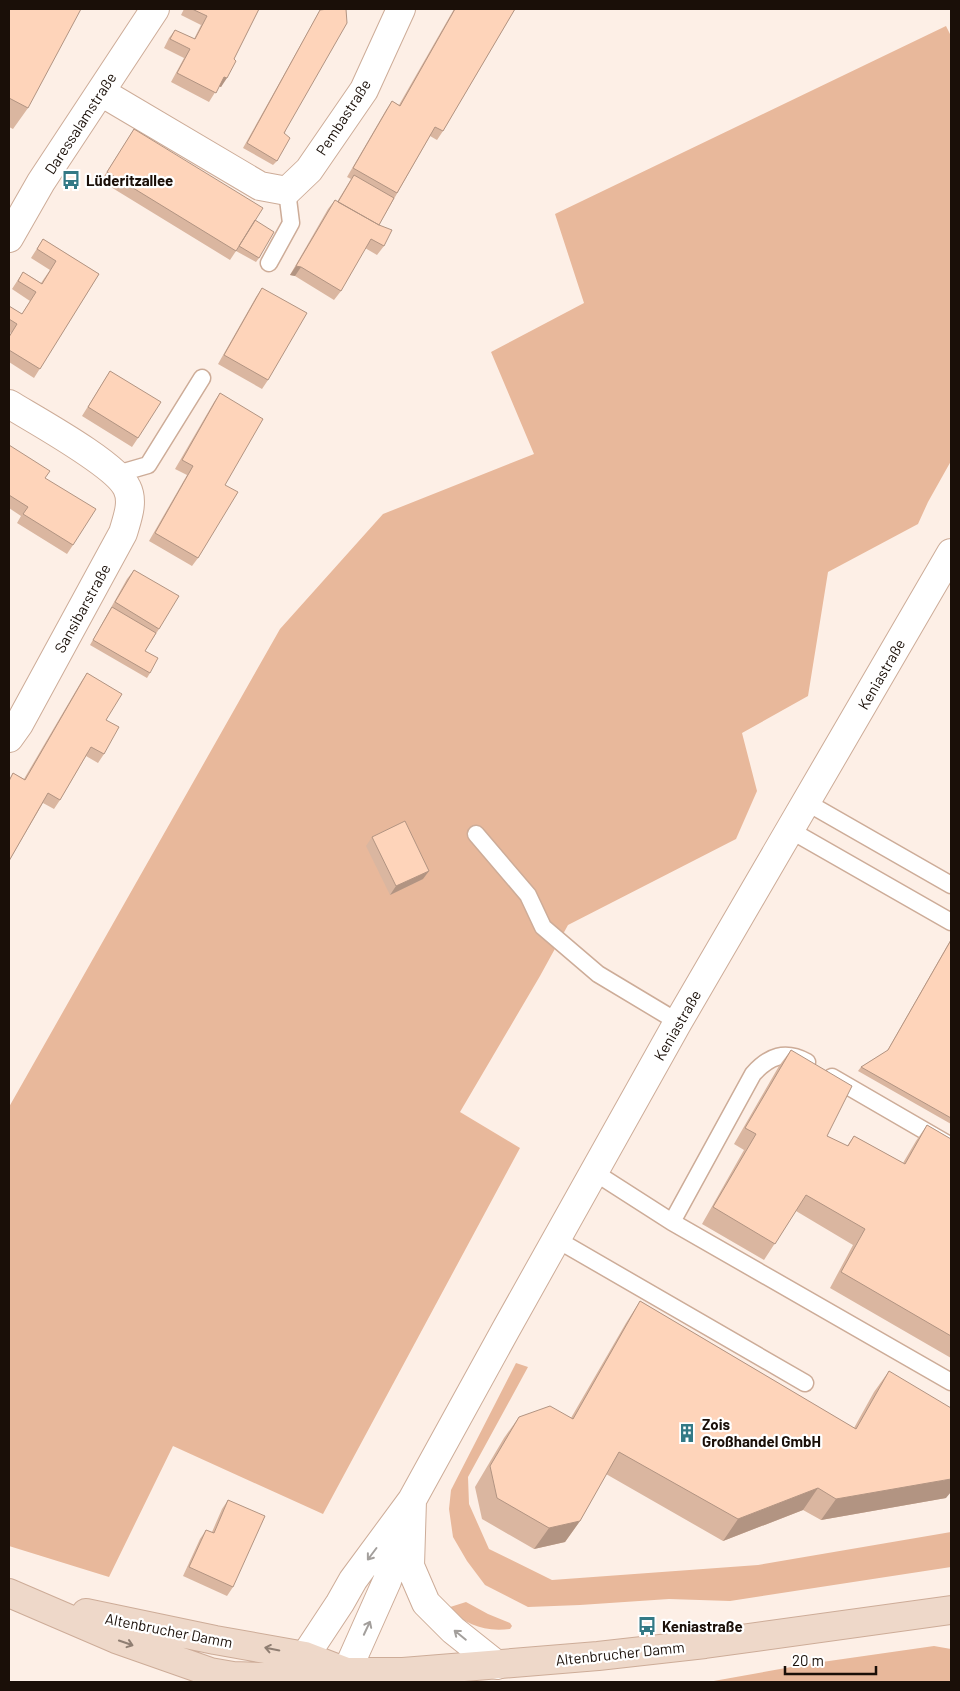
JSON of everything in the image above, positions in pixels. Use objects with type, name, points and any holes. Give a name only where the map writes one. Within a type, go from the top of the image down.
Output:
[{"type":"main road","name":"Altenbrucher Damm","points":[[21,1598],[116,1639],[210,1672],[233,1676],[298,1672],[344,1677],[598,1656],[705,1644],[951,1610]]},
{"type":"street","name":"Daressalamstraße","points":[[9,238],[42,182],[155,9]]},
{"type":"street","name":"Pembastraße","points":[[287,191],[309,170],[364,90],[401,9]]},
{"type":"street","points":[[101,92],[260,186],[287,191]]},
{"type":"street","name":"Sansibarstraße","points":[[9,404],[102,462],[117,474],[128,489],[130,506],[123,533],[19,724],[9,738]]},
{"type":"street","name":"Keniastraße","points":[[298,1672],[353,1580],[412,1500],[678,1022],[951,553]]},
{"type":"street","name":"Keniastraße","points":[[412,1500],[410,1566],[426,1603],[453,1630],[497,1665]]},
{"type":"street","name":"Keniastraße","points":[[344,1677],[387,1581],[412,1500]]},
{"type":"lane","points":[[269,264],[290,223],[287,191]]},
{"type":"lane","points":[[117,474],[148,465],[202,378]]},
{"type":"lane","points":[[806,802],[951,885]]},
{"type":"lane","points":[[790,830],[951,922]]},
{"type":"lane","points":[[476,834],[528,895],[543,927],[598,974],[678,1022]]},
{"type":"lane","points":[[672,1222],[753,1074],[762,1064],[772,1058],[785,1055],[798,1057],[951,1146]]},
{"type":"lane","points":[[594,1172],[672,1222],[951,1382]]},
{"type":"lane","points":[[556,1239],[805,1383]]},
{"type":"shaded area","points":[[946,26],[951,36],[951,461],[918,524],[828,572],[808,696],[742,733],[757,791],[736,839],[568,925],[460,1112],[520,1148],[323,1514],[173,1446],[109,1577],[9,1546],[9,1107],[280,629],[383,514],[534,454],[491,352],[584,303],[555,214]]},
{"type":"shaded area","points":[[516,1363],[528,1367],[468,1477],[469,1504],[489,1549],[552,1580],[758,1565],[951,1532],[951,1567],[730,1601],[669,1599],[528,1607],[485,1585],[467,1561],[453,1537],[449,1509],[451,1490]]},
{"type":"shaded area","points":[[466,1602],[510,1623],[512,1626],[510,1629],[500,1630],[476,1626],[447,1608]]},
{"type":"shaded area","points":[[934,1646],[951,1649],[951,1682],[708,1682],[808,1664]]},
{"type":"building","points":[[9,9],[81,9],[28,108],[9,98]]},
{"type":"building","points":[[192,9],[259,9],[234,59],[236,61],[227,78],[224,77],[216,93],[177,73],[190,49],[170,39],[175,30],[195,39],[207,16]]},
{"type":"building","points":[[346,9],[347,23],[284,133],[290,138],[277,161],[247,143],[320,10]]},
{"type":"building","points":[[455,9],[515,9],[443,131],[435,127],[397,193],[353,168],[392,101],[400,106]]},
{"type":"building","points":[[134,129],[263,208],[236,251],[107,172]]},
{"type":"building","points":[[354,175],[394,198],[379,225],[338,202]]},
{"type":"building","points":[[335,200],[379,225],[392,230],[384,246],[371,239],[341,291],[301,267],[296,266]]},
{"type":"building","points":[[255,220],[274,232],[259,258],[239,246]]},
{"type":"building","points":[[43,239],[99,274],[40,369],[9,350],[9,337],[17,324],[9,319],[9,306],[22,314],[36,292],[18,281],[23,272],[42,284],[56,261],[37,249]]},
{"type":"building","points":[[262,288],[307,313],[268,380],[224,355]]},
{"type":"building","points":[[110,371],[161,402],[138,438],[88,407]]},
{"type":"building","points":[[220,393],[263,419],[225,485],[238,492],[198,558],[155,533],[193,466],[182,460]]},
{"type":"building","points":[[9,445],[50,471],[45,478],[96,509],[73,545],[23,514],[28,507],[9,495]]},
{"type":"building","points":[[134,570],[179,596],[159,629],[115,602]]},
{"type":"building","points":[[112,607],[156,633],[145,651],[158,658],[150,673],[93,640]]},
{"type":"building","points":[[87,673],[122,694],[106,720],[119,727],[104,754],[91,747],[60,800],[48,793],[9,861],[9,781],[13,773],[25,780]]},
{"type":"building","points":[[405,821],[429,871],[396,886],[372,837]]},
{"type":"building","points":[[951,940],[951,1118],[861,1067],[888,1050]]},
{"type":"building","points":[[791,1050],[852,1086],[827,1136],[848,1146],[854,1136],[905,1164],[927,1125],[951,1139],[951,1336],[841,1272],[865,1229],[806,1195],[775,1244],[713,1207],[756,1134],[745,1128]]},
{"type":"building","name":"Zois Großhandel GmbH","points":[[640,1301],[856,1429],[889,1371],[951,1408],[951,1479],[836,1499],[818,1488],[738,1519],[619,1452],[580,1521],[549,1528],[497,1498],[490,1466],[519,1417],[550,1406],[573,1419]]},
{"type":"building","points":[[228,1500],[265,1516],[233,1587],[189,1567],[206,1530],[214,1533]]},
{"type":"place","name":"Lüderitzallee","points":[[71,180]]},
{"type":"place","name":"Zois Großhandel GmbH","points":[[687,1433]]},
{"type":"place","name":"Keniastraße","points":[[647,1626]]}]
